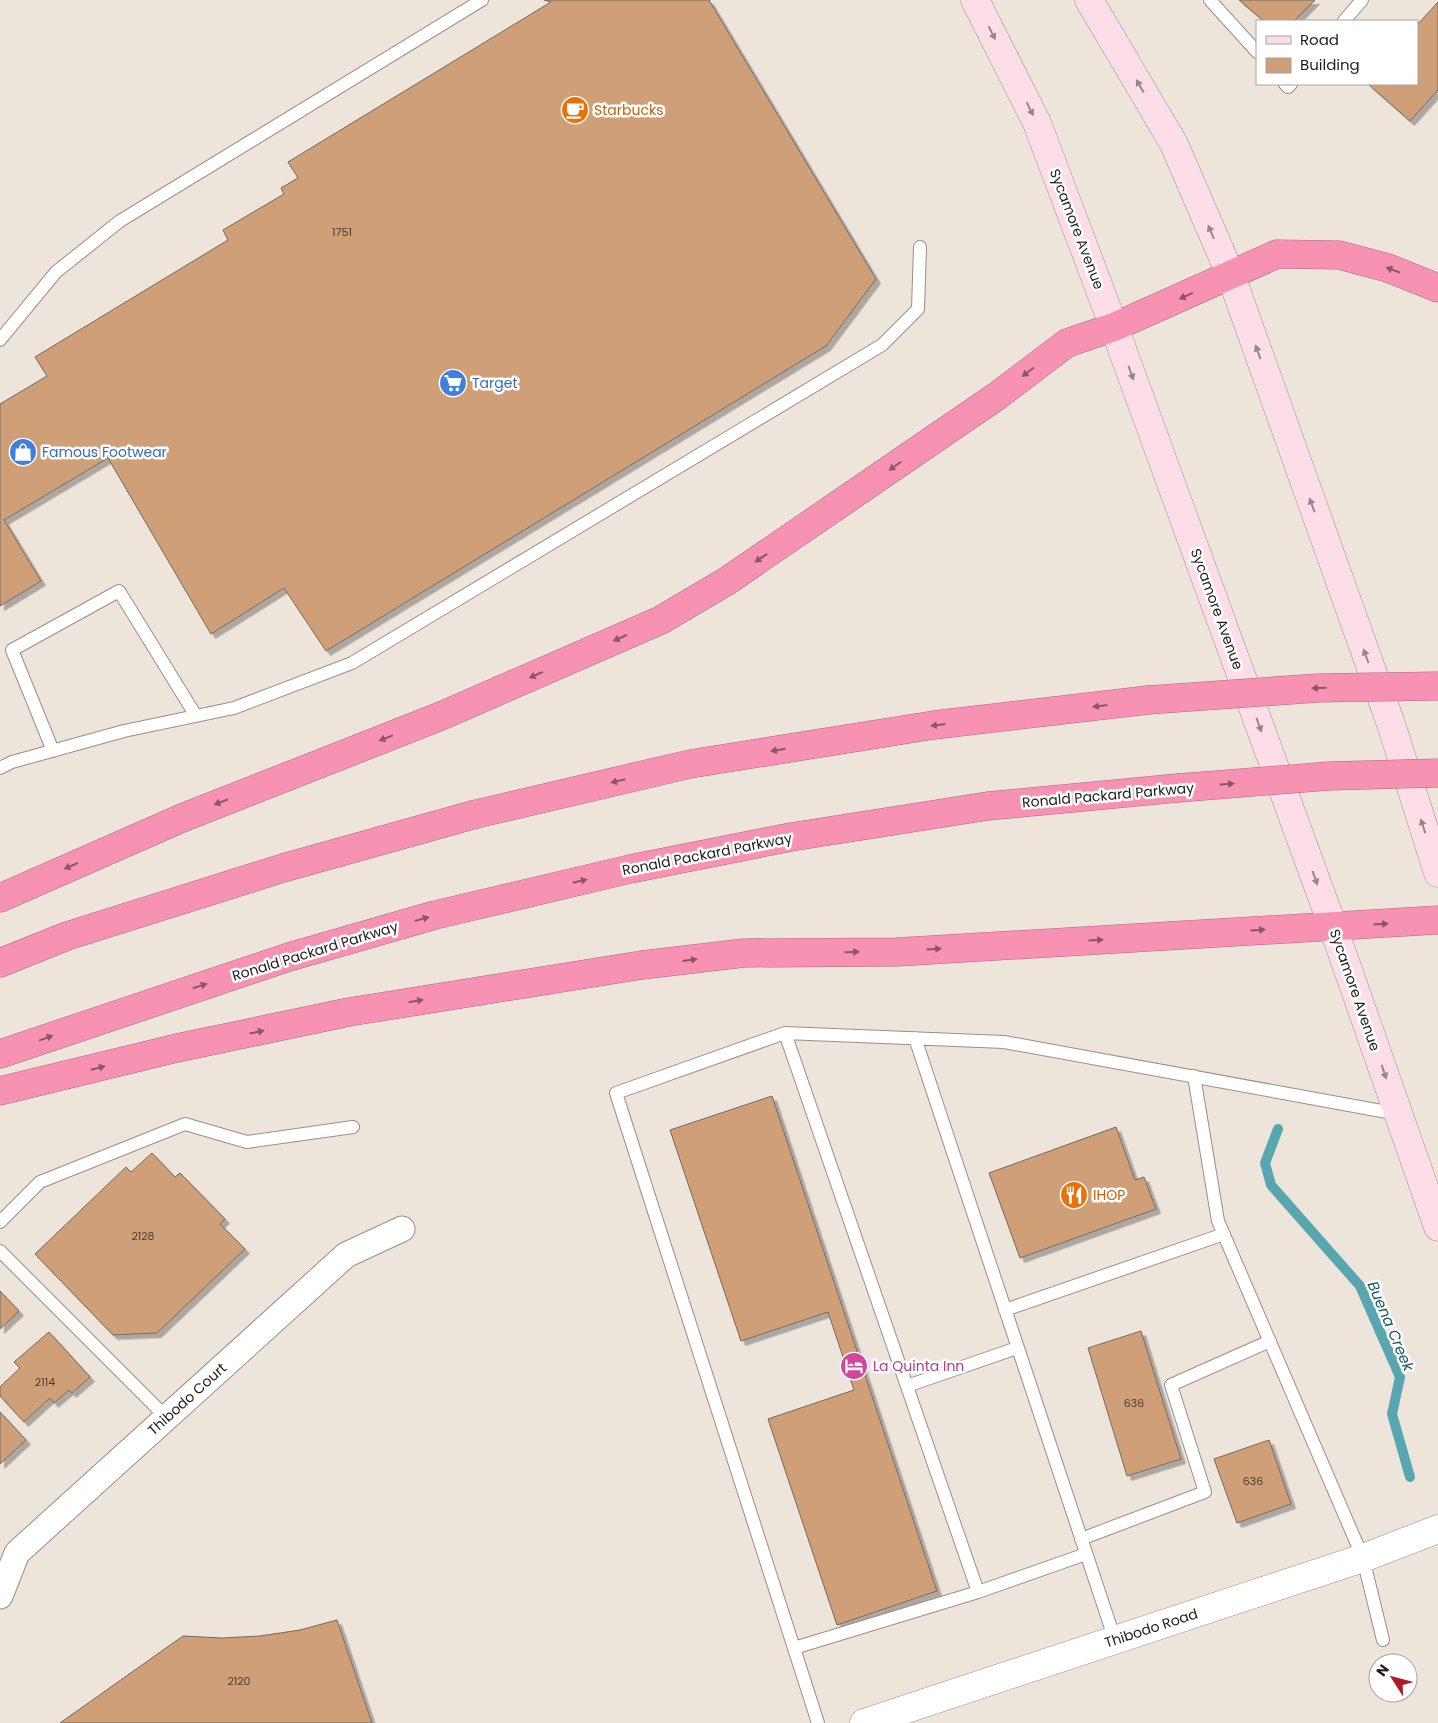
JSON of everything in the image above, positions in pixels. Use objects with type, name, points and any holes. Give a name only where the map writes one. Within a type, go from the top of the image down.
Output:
[{"type":"highway","points":[[0,898],[182,818],[441,716],[661,620],[735,576],[997,396],[1067,343],[1114,327],[1277,254],[1339,255],[1388,268],[1438,288]]},
{"type":"highway","points":[[0,962],[67,936],[283,868],[476,814],[690,764],[934,725],[1148,700],[1318,688],[1438,686]]},
{"type":"highway","name":"Ronald Packard Parkway","points":[[0,1054],[289,957],[435,915],[630,869],[791,837],[988,806],[1329,776],[1438,773]]},
{"type":"highway","points":[[0,1092],[177,1048],[349,1012],[634,966],[744,953],[896,952],[1438,920]]},
{"type":"main road","name":"Sycamore Avenue","points":[[975,0],[1037,124],[1114,327],[1333,927],[1438,1227]]},
{"type":"main road","points":[[1089,0],[1174,144],[1230,276],[1391,724],[1438,873]]},
{"type":"street","name":"Thibodo Court","points":[[0,1596],[16,1553],[346,1255],[402,1229]]},
{"type":"street","name":"Thibodo Road","points":[[864,1723],[1363,1558],[1438,1529]]},
{"type":"lane","points":[[0,340],[56,272],[120,221],[482,0]]},
{"type":"lane","points":[[1210,0],[1256,51]]},
{"type":"lane","points":[[1345,20],[1362,0]]},
{"type":"lane","points":[[0,768],[124,731],[234,708],[352,663],[882,345],[918,309],[920,247]]},
{"type":"lane","points":[[53,751],[12,650],[119,592],[196,716]]},
{"type":"lane","points":[[818,1723],[616,1092],[785,1033],[1004,1042],[1398,1114]]},
{"type":"lane","points":[[785,1033],[978,1592]]},
{"type":"lane","points":[[915,1038],[1114,1640]]},
{"type":"lane","points":[[1194,1076],[1218,1220],[1363,1558],[1384,1640]]},
{"type":"lane","points":[[0,1222],[40,1182],[185,1124],[247,1142],[353,1127]]},
{"type":"lane","points":[[1005,1310],[1224,1234]]},
{"type":"lane","points":[[0,1252],[166,1417]]},
{"type":"lane","points":[[1081,1540],[1205,1492],[1171,1385],[1270,1341]]},
{"type":"lane","points":[[907,1386],[1018,1348]]},
{"type":"lane","points":[[794,1648],[978,1592],[1086,1554]]},
{"type":"building","points":[[544,0],[709,0],[876,279],[826,346],[326,651],[284,588],[211,634],[108,458],[4,520],[41,581],[0,606],[0,404],[47,376],[35,357],[228,240],[223,230],[284,194],[281,188],[298,178],[288,162],[551,2]]},
{"type":"building","points":[[1239,0],[1315,0],[1295,20],[1263,20]]},
{"type":"building","points":[[1438,2],[1438,90],[1410,121],[1369,85],[1418,85],[1418,24]]},
{"type":"building","name":"La Quinta Inn","points":[[772,1096],[937,1591],[837,1625],[768,1419],[854,1390],[828,1312],[741,1341],[670,1130]]},
{"type":"building","name":"IHOP","points":[[1116,1127],[1135,1180],[1144,1177],[1156,1209],[1020,1258],[989,1173]]},
{"type":"building","points":[[152,1153],[175,1177],[180,1173],[225,1219],[220,1224],[245,1249],[157,1333],[113,1335],[35,1254],[126,1167],[131,1172]]},
{"type":"building","points":[[0,1291],[19,1311],[0,1329]]},
{"type":"building","points":[[1141,1331],[1181,1459],[1127,1476],[1088,1348]]},
{"type":"building","points":[[49,1332],[90,1377],[72,1393],[69,1390],[54,1403],[50,1398],[24,1422],[0,1396],[0,1387],[20,1368],[14,1362]]},
{"type":"building","points":[[0,1412],[26,1440],[0,1464]]},
{"type":"building","points":[[1269,1440],[1291,1504],[1237,1523],[1214,1459]]},
{"type":"building","points":[[337,1620],[372,1723],[60,1723],[183,1636],[222,1638],[260,1636],[300,1630]]},
{"type":"waterway","name":"Buena Creek","points":[[1278,1129],[1265,1163],[1271,1185],[1360,1286],[1400,1377],[1392,1414],[1410,1477]]},
{"type":"place","name":"Starbucks","points":[[575,110]]},
{"type":"place","name":"Target","points":[[453,383]]},
{"type":"place","name":"Famous Footwear","points":[[23,452]]},
{"type":"place","name":"IHOP","points":[[1074,1195]]},
{"type":"place","name":"La Quinta Inn","points":[[854,1366]]}]
